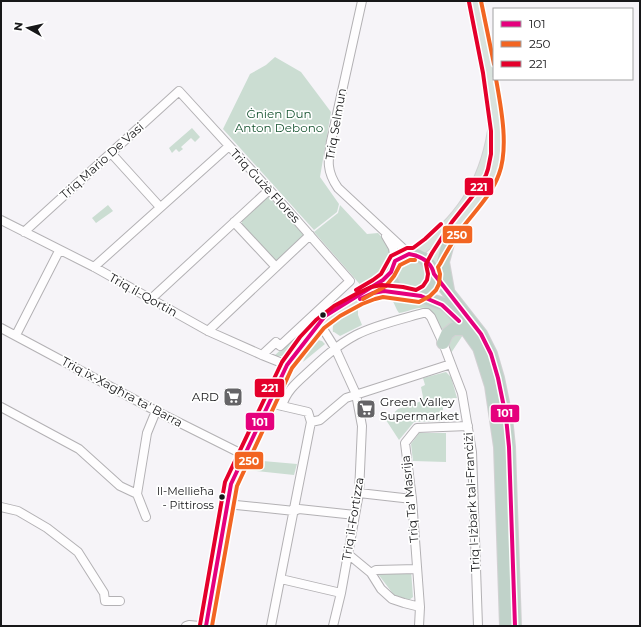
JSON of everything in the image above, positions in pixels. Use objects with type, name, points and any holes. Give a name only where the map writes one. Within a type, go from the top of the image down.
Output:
[{"type":"highway","points":[[448,291],[443,262],[450,236]]},
{"type":"highway","points":[[506,626],[500,447],[492,386],[478,348],[450,309],[434,300],[402,293],[396,287],[392,280],[393,266],[412,254],[422,257],[433,270],[482,334],[491,354],[503,405],[509,447],[515,626]]},
{"type":"highway","points":[[419,296],[432,288],[433,270]]},
{"type":"highway","points":[[443,343],[447,334],[453,329],[463,329],[467,331]]},
{"type":"main road","points":[[433,270],[439,252],[456,226],[483,193],[492,176],[497,157],[498,140],[492,84],[475,1]]},
{"type":"main road","points":[[412,254],[429,244],[450,223],[470,199],[485,166],[492,140],[495,117]]},
{"type":"main road","points":[[206,626],[230,484],[287,365],[325,316],[383,280],[393,266]]},
{"type":"main road","points":[[320,324],[337,311],[373,293],[383,291],[402,293]]},
{"type":"street","name":"Triq Selmun","points":[[362,1],[331,141],[329,166],[330,174],[338,188],[381,229],[412,254]]},
{"type":"street","name":"Triq Ġużè Flores","points":[[179,91],[350,281],[280,346],[276,342],[262,355]]},
{"type":"street","name":"Triq Mario De Vasi","points":[[24,232],[179,91]]},
{"type":"street","points":[[94,267],[229,146]]},
{"type":"street","points":[[111,153],[160,207]]},
{"type":"street","points":[[151,299],[269,190]]},
{"type":"street","name":"Triq il-Qortin","points":[[1,220],[59,251],[94,267],[208,331],[287,365]]},
{"type":"street","points":[[234,222],[276,266]]},
{"type":"street","name":"Triq Selmun","points":[[381,229],[393,248],[393,266]]},
{"type":"street","points":[[208,331],[310,235]]},
{"type":"street","points":[[16,335],[59,251]]},
{"type":"street","name":"Triq l-Iżbark tal-Franċiżi","points":[[335,348],[357,335],[396,320],[423,313],[427,313],[431,317],[443,343],[462,393],[472,452],[478,626]]},
{"type":"street","name":"Triq il-Fortizza","points":[[320,324],[335,348],[356,394],[362,426],[359,493],[341,593],[333,626]]},
{"type":"street","name":"Triq ix-Xagħra ta' Barra","points":[[1,328],[156,411],[244,455]]},
{"type":"street","points":[[282,406],[288,391],[335,348]]},
{"type":"street","points":[[311,422],[320,420],[346,398],[451,364]]},
{"type":"street","points":[[268,403],[308,412],[311,422],[271,626]]},
{"type":"street","points":[[1,407],[79,449],[120,486],[137,494]]},
{"type":"street","points":[[146,518],[137,494],[148,433],[156,411]]},
{"type":"street","name":"Triq Ta' Masrija","points":[[419,626],[420,607],[412,499],[405,442],[417,428],[468,426]]},
{"type":"street","points":[[359,493],[412,499]]},
{"type":"street","points":[[226,504],[294,511],[299,509],[355,515]]},
{"type":"street","points":[[1,507],[18,511],[47,528],[78,552],[104,593],[105,601],[120,601]]},
{"type":"street","points":[[348,554],[372,573],[381,589],[392,599],[420,607]]},
{"type":"street","points":[[372,573],[376,570],[417,569]]},
{"type":"street","points":[[281,579],[341,593]]},
{"type":"street","points":[[186,626],[200,626]]},
{"type":"green space","name":"Ġnien Dun Anton Debono","points":[[275,57],[301,72],[331,112],[320,177],[339,204],[337,212],[314,230],[223,129],[250,74],[266,65]]},
{"type":"green space","points":[[192,128],[200,137],[195,142],[191,138],[181,147],[183,149],[179,152],[176,149],[172,153],[169,148]]},
{"type":"green space","points":[[267,195],[305,236],[276,263],[242,227],[242,219]]},
{"type":"green space","points":[[108,205],[113,211],[96,223],[92,218]]},
{"type":"green space","points":[[340,205],[367,234],[378,233],[388,244],[391,258],[384,275],[364,289],[314,232],[338,213]]},
{"type":"green space","points":[[412,261],[418,262],[422,265],[425,269],[425,281],[422,285],[418,288],[412,289],[406,288],[402,285],[399,281],[398,275],[399,269],[402,265],[406,262]]},
{"type":"green space","points":[[382,293],[433,304],[457,321],[443,334],[430,310],[426,308],[419,308],[399,313],[391,297],[358,307],[358,315],[362,325],[340,336],[333,332],[333,325],[343,313]]},
{"type":"green space","points":[[308,327],[286,356],[274,356],[300,332]]},
{"type":"green space","points":[[457,334],[463,335],[451,353],[449,344],[452,336]]},
{"type":"green space","points":[[318,340],[325,344],[303,362],[309,348]]},
{"type":"green space","points":[[446,372],[451,377],[457,398],[443,399],[443,421],[414,422],[399,440],[386,420],[398,409],[419,402],[423,397],[421,387],[425,385],[423,378]]},
{"type":"green space","points":[[419,433],[446,433],[446,462],[413,461],[411,444]]},
{"type":"green space","points":[[251,460],[297,464],[294,475],[247,470]]},
{"type":"green space","points":[[411,570],[413,597],[409,600],[394,595],[378,574],[387,571]]},
{"type":"transit line","name":"250","points":[[481,1],[493,59]]},
{"type":"transit line","name":"221","points":[[200,625],[225,482],[282,362],[300,337],[316,320],[334,306],[356,294],[371,287],[382,285],[416,290],[423,286],[427,280],[428,274],[426,264],[432,253],[452,222],[475,193],[486,175],[491,154],[491,131],[483,73],[469,2]]},
{"type":"transit line","name":"250","points":[[212,626],[237,486],[292,368],[324,328],[340,316],[362,304],[383,297],[419,302],[430,296],[436,290],[439,284],[440,274],[438,267],[460,232],[488,195],[499,174],[502,163],[504,139],[502,114],[496,80]]},
{"type":"transit line","name":"221","points":[[356,290],[381,274],[391,256],[407,248],[413,248],[441,224]]},
{"type":"transit line","name":"101","points":[[206,626],[231,484],[287,365],[325,316],[383,280],[391,272],[395,261],[409,254],[418,256],[428,262],[433,269],[434,274],[481,334],[491,354],[498,378],[506,417],[509,447],[515,626]]},
{"type":"transit line","name":"250","points":[[363,299],[386,286],[400,265],[410,260],[415,260]]},
{"type":"transit line","name":"101","points":[[360,299],[373,293],[384,291],[421,296],[442,305],[459,321]]},
{"type":"place","name":"ARD","points":[[233,397]]},
{"type":"place","name":"Green Valley Supermarket","points":[[366,409]]},
{"type":"place","name":"Il-Mellieħa - Pittiross","points":[[222,497]]}]
